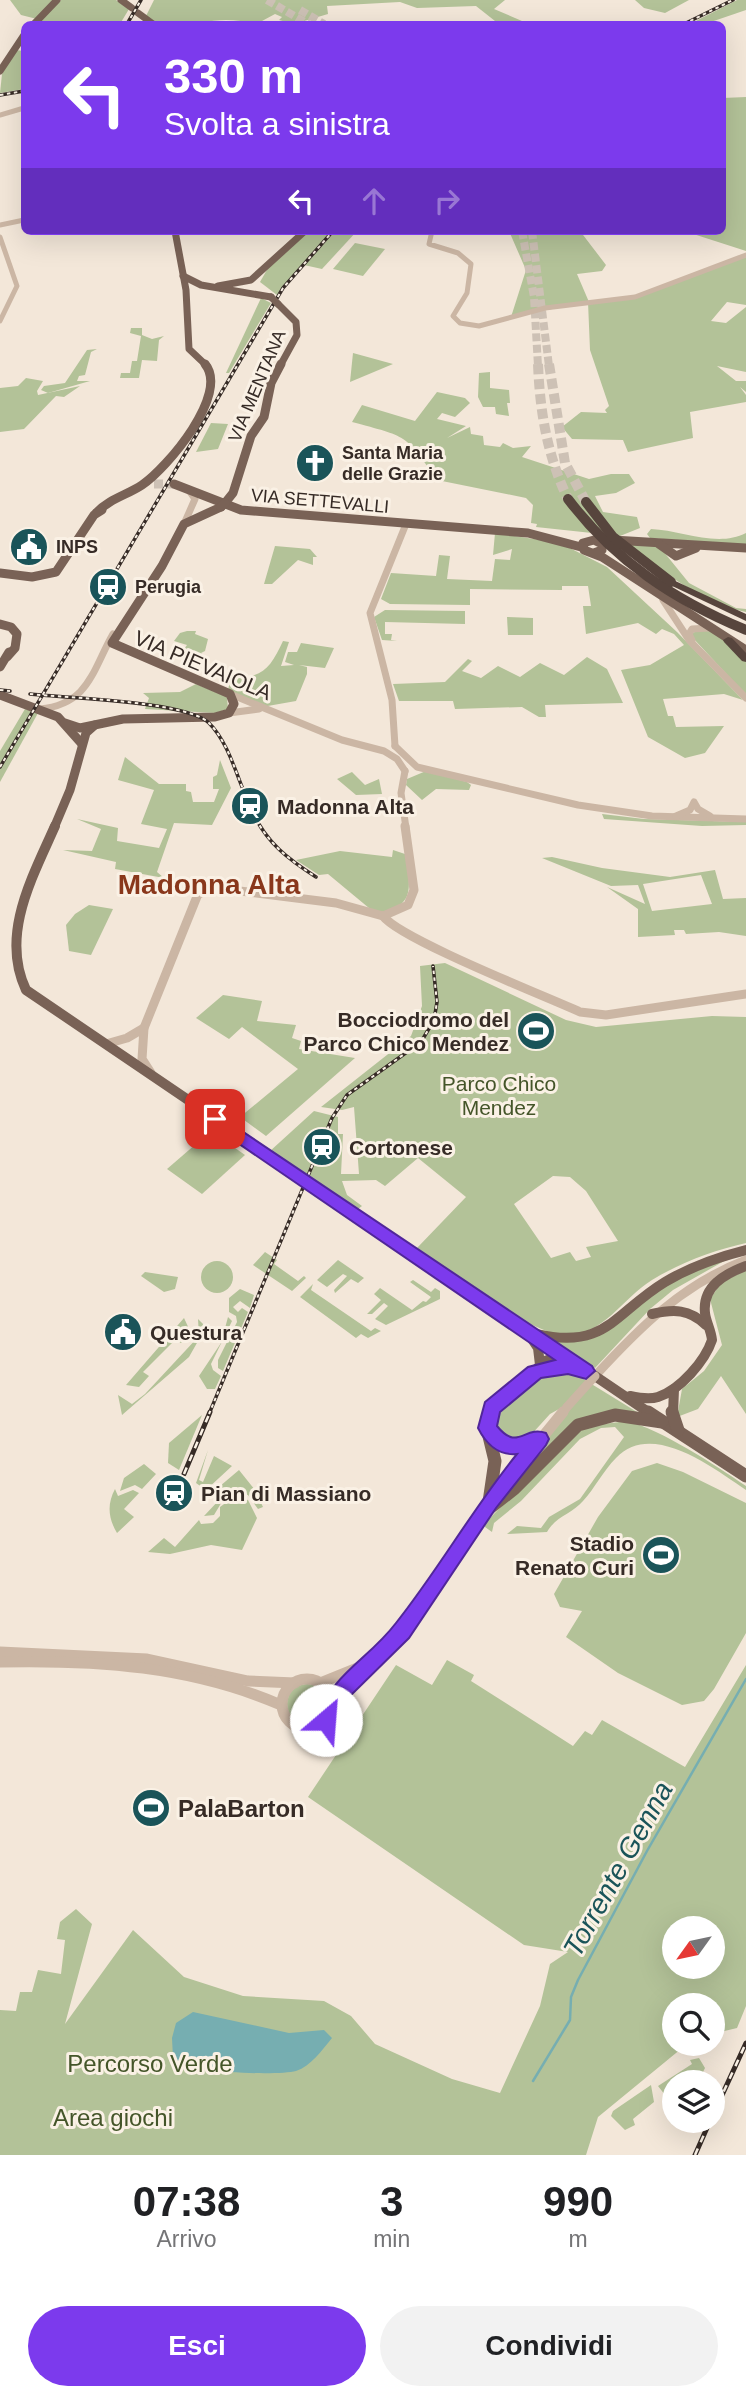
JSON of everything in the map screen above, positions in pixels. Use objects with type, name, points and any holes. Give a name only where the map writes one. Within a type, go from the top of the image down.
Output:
[{"type":"highway","points":[[568,499],[597,538],[647,579],[688,604],[746,630]]},
{"type":"highway","points":[[586,502],[613,537],[650,568],[727,610],[746,616]]},
{"type":"highway","points":[[728,640],[746,659]]},
{"type":"main road","points":[[37,21],[57,0]]},
{"type":"main road","points":[[121,0],[149,21]]},
{"type":"main road","points":[[0,71],[21,38]]},
{"type":"main road","points":[[0,573],[26,577],[52,573],[96,513],[152,477],[205,408],[212,376],[189,340],[176,235]]},
{"type":"main road","points":[[218,286],[246,282],[262,272],[301,235]]},
{"type":"main road","name":"VIA MENTANA","points":[[226,502],[246,450],[264,417],[271,383],[297,335],[296,322],[259,284],[262,272]]},
{"type":"main road","name":"VIA MENTANA","points":[[183,276],[202,285],[250,290],[271,297]]},
{"type":"main road","name":"VIA MENTANA","points":[[184,292],[202,285]]},
{"type":"main road","points":[[96,513],[154,484]]},
{"type":"main road","name":"VIA SETTEVALLI","points":[[179,484],[233,508],[528,532],[595,544],[623,540],[666,546],[676,555],[685,548],[746,548]]},
{"type":"main road","points":[[124,624],[162,566],[184,524],[226,502],[231,502],[236,507],[283,513]]},
{"type":"main road","points":[[207,513],[328,517]]},
{"type":"main road","points":[[528,532],[623,540]]},
{"type":"main road","points":[[528,532],[561,542],[630,576]]},
{"type":"main road","points":[[594,553],[595,544]]},
{"type":"main road","points":[[594,553],[595,544]]},
{"type":"main road","points":[[595,544],[657,594]]},
{"type":"main road","points":[[594,553],[746,650]]},
{"type":"main road","points":[[0,624],[15,631],[18,637],[0,667]]},
{"type":"main road","name":"VIA PIEVAIOLA","points":[[124,624],[112,643],[116,647],[230,694]]},
{"type":"main road","points":[[0,695],[40,709],[80,728],[123,719],[215,717],[229,713],[234,704],[230,694]]},
{"type":"main road","points":[[65,723],[82,744]]},
{"type":"main road","points":[[95,725],[86,733],[81,759],[69,792],[13,923],[11,953],[26,989],[523,1329],[746,1476]]},
{"type":"main road","points":[[523,1329],[550,1338],[585,1339],[607,1329],[639,1300],[665,1282],[731,1253],[746,1250]]},
{"type":"main road","points":[[645,1408],[660,1407],[710,1347],[712,1333],[704,1308],[710,1287],[719,1278],[746,1266]]},
{"type":"main road","points":[[652,1314],[681,1309],[699,1317],[712,1333]]},
{"type":"main road","points":[[523,1329],[538,1348],[537,1369]]},
{"type":"main road","points":[[485,1508],[495,1461],[487,1428],[492,1408],[549,1358],[562,1355]]},
{"type":"main road","points":[[537,1369],[561,1366],[591,1373]]},
{"type":"main road","points":[[625,1395],[654,1398],[673,1394]]},
{"type":"main road","points":[[672,1427],[673,1394]]},
{"type":"main road","points":[[485,1508],[514,1489],[578,1425],[615,1415],[672,1427]]},
{"type":"main road","points":[[487,1428],[494,1439],[507,1446],[540,1439]]},
{"type":"street","points":[[0,115],[21,109]]},
{"type":"street","points":[[1,225],[21,221]]},
{"type":"street","points":[[431,235],[429,244],[458,253],[471,264],[467,293],[453,316],[460,323],[473,326],[545,308],[635,297],[746,255]]},
{"type":"street","points":[[0,237],[17,286],[0,321]]},
{"type":"street","name":"VIA SETTEVALLI","points":[[179,484],[193,494],[195,505],[184,524]]},
{"type":"street","points":[[406,524],[370,613],[392,700],[395,746],[417,767],[578,805],[673,817],[694,812],[718,819],[746,818]]},
{"type":"street","points":[[630,576],[672,607],[682,632],[746,698]]},
{"type":"street","points":[[680,624],[693,617]]},
{"type":"street","points":[[693,617],[689,632],[696,648]]},
{"type":"street","name":"VIA PIEVAIOLA","points":[[40,709],[54,709],[74,702],[97,667],[103,650],[124,624]]},
{"type":"street","points":[[689,632],[701,626],[711,629]]},
{"type":"street","name":"VIA PIEVAIOLA","points":[[230,694],[342,740],[384,751],[397,759],[405,771]]},
{"type":"street","points":[[229,713],[262,709]]},
{"type":"street","points":[[384,751],[388,746],[395,746]]},
{"type":"street","points":[[383,916],[408,905],[414,890],[401,793],[405,771],[414,771],[417,767]]},
{"type":"street","points":[[152,1075],[142,1059],[144,1028],[201,892],[216,888],[336,903],[383,916],[388,923],[415,938],[580,1012],[618,1014],[746,994]]},
{"type":"street","points":[[102,1041],[127,1038],[144,1028]]},
{"type":"street","points":[[123,1055],[134,1053],[141,1046]]},
{"type":"street","points":[[0,1662],[106,1664],[150,1669],[237,1686],[281,1705],[291,1723],[305,1728],[326,1720],[332,1701],[402,1632],[485,1508],[567,1408],[591,1373],[652,1314],[702,1277],[746,1259]]},
{"type":"street","points":[[0,1652],[131,1657],[186,1665],[272,1685],[303,1680],[320,1682],[373,1661]]},
{"type":"street","points":[[320,1682],[326,1687],[332,1701]]},
{"type":"street","points":[[281,1705],[285,1692],[295,1683]]},
{"type":"green space","points":[[10,0],[56,0],[37,19],[21,15]]},
{"type":"green space","points":[[61,0],[116,0],[129,9],[122,21],[40,21]]},
{"type":"green space","points":[[154,0],[505,0],[494,9],[522,21],[495,21],[476,6],[417,8],[400,2],[327,6],[328,14],[304,21],[283,21],[279,20],[282,17],[275,14],[262,21],[155,21],[146,16]]},
{"type":"green space","points":[[635,0],[689,0],[665,13],[644,8]]},
{"type":"green space","points":[[737,0],[746,0],[746,10],[714,21],[696,21]]},
{"type":"green space","points":[[15,50],[21,51],[21,90],[0,93],[2,74]]},
{"type":"green space","points":[[746,97],[746,251],[696,235],[726,235],[726,98]]},
{"type":"green space","points":[[302,235],[329,235],[277,295],[260,282],[268,268]]},
{"type":"green space","points":[[332,235],[353,235],[322,269],[304,265]]},
{"type":"green space","points":[[511,235],[583,235],[606,265],[602,271],[577,274],[589,302],[627,298],[746,257],[746,305],[727,302],[711,321],[726,323],[746,307],[746,372],[717,366],[736,381],[746,381],[746,392],[740,387],[746,395],[746,402],[690,412],[693,438],[628,452],[623,440],[572,439],[562,427],[581,412],[607,413],[605,410],[609,406],[590,350],[588,302],[511,317],[526,270]]},
{"type":"green space","points":[[355,243],[385,249],[363,276],[333,269]]},
{"type":"green space","points":[[261,298],[271,303],[229,373],[226,373]]},
{"type":"green space","points":[[131,328],[142,328],[142,335],[152,339],[164,336],[159,340],[157,361],[142,360],[139,378],[120,378],[121,373],[130,373],[132,361],[137,361],[141,336],[130,333]]},
{"type":"green space","points":[[97,349],[91,352],[85,375],[79,376],[77,381],[90,381],[48,393],[41,390],[44,386],[65,383],[87,350]]},
{"type":"green space","points":[[353,353],[393,364],[350,382]]},
{"type":"green space","points":[[490,372],[490,388],[509,390],[509,416],[496,414],[495,407],[483,407],[478,397],[479,373]]},
{"type":"green space","points":[[26,378],[43,381],[37,391],[38,395],[80,386],[64,397],[56,396],[24,429],[0,432],[0,388],[18,386]]},
{"type":"green space","points":[[437,392],[465,398],[470,403],[455,417],[442,413],[437,419],[466,426],[447,438],[470,427],[471,434],[483,436],[484,445],[500,447],[503,443],[513,448],[531,446],[522,457],[589,479],[611,474],[629,474],[635,483],[616,493],[595,496],[603,512],[637,517],[640,528],[620,536],[536,527],[537,524],[531,523],[533,505],[526,498],[437,480],[418,453],[403,439],[352,422],[362,405],[415,421]]},
{"type":"green space","points":[[211,423],[228,424],[218,449],[196,452]]},
{"type":"green space","points":[[651,529],[711,539],[746,533],[746,545],[650,538],[647,534]]},
{"type":"green space","points":[[495,533],[560,543],[607,567],[677,632],[743,700],[724,694],[663,699],[668,716],[673,716],[676,727],[724,726],[705,753],[685,758],[648,737],[621,670],[650,665],[684,645],[674,634],[662,629],[656,634],[638,623],[586,634],[583,606],[591,606],[588,586],[562,586],[562,590],[470,589],[470,605],[390,604],[381,599],[391,573],[436,576],[439,555],[450,556],[447,579],[492,581],[495,559],[510,560],[512,549],[493,555]]},
{"type":"green space","points":[[625,543],[659,546],[689,583],[736,608],[746,609],[746,612],[698,594]]},
{"type":"green space","points":[[275,546],[310,549],[317,557],[313,557],[313,565],[298,560],[272,584],[264,584]]},
{"type":"green space","points":[[385,610],[465,611],[465,624],[385,622],[385,634],[392,634],[391,640],[397,641],[382,640],[374,617]]},
{"type":"green space","points":[[507,617],[533,618],[533,635],[508,635]]},
{"type":"green space","points":[[707,629],[728,643],[746,662],[746,695],[692,637],[691,633]]},
{"type":"green space","points":[[196,631],[195,634],[208,639],[205,651],[201,653],[209,660],[203,661],[202,667],[189,660],[191,657],[183,656],[182,652],[187,645],[174,641],[180,633]]},
{"type":"green space","points":[[283,641],[289,642],[281,666],[294,665],[285,662],[288,652],[297,652],[301,643],[334,648],[325,668],[299,665],[307,667],[307,674],[296,701],[262,707],[228,692],[230,677],[250,676],[264,670],[274,659]]},
{"type":"green space","points":[[587,657],[607,669],[623,703],[545,705],[546,717],[539,717],[522,707],[455,709],[453,701],[399,701],[393,684],[445,682],[468,659],[472,661],[462,671],[481,678],[498,666],[520,677],[540,663],[564,675]]},
{"type":"green space","points":[[196,684],[227,697],[228,709],[215,713],[145,709],[149,698],[143,693],[180,692]]},
{"type":"green space","points":[[25,709],[38,713],[0,782],[0,751]]},
{"type":"green space","points":[[125,757],[159,784],[186,784],[186,791],[191,792],[193,802],[214,802],[219,789],[213,789],[213,777],[217,775],[220,760],[231,788],[212,825],[174,823],[157,872],[164,878],[115,869],[116,862],[63,850],[92,851],[101,829],[77,819],[118,828],[117,841],[159,848],[167,829],[141,824],[154,790],[118,780]]},
{"type":"green space","points":[[426,771],[471,785],[469,790],[436,789],[422,800],[406,785],[407,779]]},
{"type":"green space","points":[[352,772],[365,785],[379,779],[382,794],[356,795],[337,779]]},
{"type":"green space","points":[[602,814],[644,819],[746,822],[746,825],[702,826],[604,819]]},
{"type":"green space","points":[[393,850],[405,854],[409,877],[408,894],[398,906],[375,913],[328,874],[319,875],[296,860],[340,851],[392,857]]},
{"type":"green space","points":[[552,857],[602,868],[670,877],[715,870],[723,899],[746,898],[746,936],[719,932],[686,934],[684,930],[674,930],[675,935],[638,937],[638,909],[607,887],[645,904],[638,885],[611,886],[542,858]],"holes":[[[701,875],[712,904],[652,911],[643,884]]]},
{"type":"green space","points":[[89,905],[113,909],[91,955],[69,951],[66,925],[75,914]]},
{"type":"green space","name":"Parco Chico Mendez","points":[[445,963],[566,1020],[596,1027],[712,1016],[746,1017],[746,1243],[698,1258],[652,1280],[596,1327],[569,1335],[553,1333],[504,1308],[417,1248],[466,1197],[418,1158],[385,1186],[376,1180],[342,1181],[347,1195],[362,1206],[358,1209],[269,1152],[314,1111],[338,1117],[338,1134],[343,1134],[341,1174],[359,1174],[354,1107],[342,1110],[321,1107],[411,1036],[422,1006],[420,966]],"holes":[[[315,1135],[338,1141],[330,1159],[307,1153]],[[553,1176],[570,1177],[586,1191],[618,1241],[586,1247],[591,1257],[576,1261],[570,1252],[551,1258],[514,1204]]]},
{"type":"green space","points":[[223,995],[262,1001],[257,1021],[296,1025],[292,1038],[301,1041],[299,1049],[355,1058],[266,1136],[240,1117],[298,1069],[242,1027],[229,1039],[196,1018]]},
{"type":"green space","points":[[211,1131],[245,1155],[202,1194],[167,1169]]},
{"type":"green space","points":[[265,1252],[277,1260],[274,1264],[298,1281],[304,1276],[306,1278],[292,1291],[253,1265]]},
{"type":"green space","points":[[733,1256],[673,1290],[650,1309],[595,1368],[552,1340],[570,1342],[600,1334],[664,1287]]},
{"type":"green space","points":[[338,1260],[364,1278],[358,1283],[351,1279],[335,1293],[334,1290],[347,1276],[343,1274],[327,1287],[317,1280]]},
{"type":"green space","points":[[217,1261],[228,1266],[233,1277],[228,1288],[217,1293],[206,1288],[201,1277],[206,1266]]},
{"type":"green space","points":[[746,1270],[746,1414],[721,1376],[698,1409],[677,1417],[682,1389],[704,1371],[722,1345],[710,1299],[721,1283]]},
{"type":"green space","points":[[145,1272],[178,1277],[175,1289],[164,1292],[141,1276]]},
{"type":"green space","points":[[413,1280],[431,1292],[435,1288],[440,1291],[440,1299],[386,1325],[375,1319],[388,1306],[384,1303],[372,1314],[367,1314],[381,1300],[374,1294],[380,1288],[412,1310],[423,1301],[426,1302],[431,1297],[410,1282]]},
{"type":"green space","points":[[313,1284],[311,1290],[371,1331],[375,1328],[381,1331],[368,1338],[361,1334],[356,1338],[300,1297]]},
{"type":"green space","points":[[240,1289],[254,1295],[250,1308],[240,1301],[233,1307],[238,1312],[242,1308],[248,1312],[223,1371],[218,1368],[218,1360],[237,1322],[236,1316],[229,1312],[229,1298]]},
{"type":"green space","points":[[228,1317],[232,1321],[211,1364],[213,1370],[221,1376],[215,1389],[207,1389],[199,1376],[221,1343]]},
{"type":"green space","points":[[184,1318],[191,1333],[181,1343],[175,1340],[143,1372],[149,1376],[139,1387],[126,1385]]},
{"type":"green space","points":[[198,1319],[206,1327],[189,1357],[122,1415],[118,1395],[132,1404],[145,1394],[199,1336]]},
{"type":"green space","points":[[553,1369],[572,1372],[637,1412],[604,1412],[506,1492],[570,1403],[550,1414],[530,1436],[511,1442],[493,1434],[492,1416],[538,1377]]},
{"type":"green space","points":[[202,1415],[179,1470],[168,1463],[169,1443]]},
{"type":"green space","points":[[627,1421],[656,1432],[688,1449],[746,1486],[746,1490],[682,1451],[647,1444],[631,1448],[616,1458],[583,1501],[555,1522],[547,1532],[507,1534],[517,1526],[541,1528],[549,1517],[580,1499],[624,1437],[615,1427],[601,1428],[580,1439],[521,1501],[494,1523],[492,1532],[485,1527],[485,1523],[580,1427]]},
{"type":"green space","points":[[208,1450],[199,1480],[203,1482],[214,1456],[232,1466],[206,1490],[196,1483]]},
{"type":"green space","name":"Stadio Renato Curi","points":[[657,1463],[683,1472],[746,1503],[746,1633],[714,1689],[704,1701],[682,1705],[618,1673],[566,1637],[582,1611],[560,1607],[554,1594],[598,1517],[632,1471]]},
{"type":"green space","points":[[144,1464],[156,1474],[142,1489],[135,1485],[120,1491],[124,1478]]},
{"type":"green space","points":[[239,1470],[255,1490],[263,1507],[258,1509],[248,1495],[232,1493],[223,1500],[214,1515],[204,1516],[220,1499],[213,1492]]},
{"type":"green space","points":[[115,1489],[118,1496],[133,1490],[139,1493],[124,1509],[134,1517],[117,1533],[110,1511]]},
{"type":"green space","points":[[235,1496],[248,1500],[257,1518],[242,1550],[211,1545],[170,1554],[148,1552],[164,1538],[175,1547],[199,1520],[201,1524],[213,1523],[220,1516],[220,1507]]},
{"type":"green space","name":"Percorso Verde","points":[[447,1660],[474,1675],[471,1681],[573,1746],[585,1731],[592,1735],[602,1720],[685,1767],[746,1665],[746,2006],[737,2028],[725,2031],[725,1993],[662,1993],[662,2056],[672,2056],[598,2117],[586,2155],[0,2155],[0,2010],[16,2011],[20,1992],[32,1992],[38,1970],[61,1974],[65,1940],[57,1939],[60,1922],[76,1909],[92,1924],[65,2024],[133,1930],[184,1977],[243,1996],[324,2001],[351,2016],[375,2044],[452,2079],[500,2093],[540,2006],[550,1964],[568,1952],[524,1945],[308,1797],[396,1665],[432,1685]]},
{"type":"green space","points":[[307,1684],[315,1685],[321,1690],[326,1696],[326,1712],[321,1718],[315,1723],[307,1724],[299,1723],[293,1718],[288,1712],[287,1704],[288,1696],[293,1690],[299,1685]]},
{"type":"green space","points":[[699,2058],[704,2070],[683,2070],[692,2064],[690,2060]]},
{"type":"green space","points":[[651,2085],[654,2102],[633,2119],[635,2125],[625,2130],[611,2116],[613,2111]]},
{"type":"water","points":[[193,2012],[289,2033],[324,2030],[332,2038],[311,2062],[296,2071],[251,2073],[194,2067],[173,2058],[172,2038],[176,2023]]},
{"type":"waterway","name":"Torrente Genna","points":[[533,2081],[570,2020],[571,1997],[578,1980],[647,1851],[746,1679]]},
{"type":"tunnel","points":[[267,0],[303,21]]},
{"type":"tunnel","points":[[300,10],[319,21]]},
{"type":"tunnel","points":[[523,235],[534,297],[538,366]]},
{"type":"tunnel","points":[[533,235],[549,366]]},
{"type":"tunnel","points":[[538,364],[546,433],[568,499]]},
{"type":"tunnel","points":[[549,364],[565,463],[586,502]]},
{"type":"tunnel","points":[[154,484],[174,484]]},
{"type":"railway","points":[[129,21],[141,0]]},
{"type":"railway","points":[[690,21],[733,0]]},
{"type":"railway","points":[[0,95],[21,92]]},
{"type":"railway","points":[[43,695],[283,288],[329,235]]},
{"type":"railway","points":[[0,690],[10,691]]},
{"type":"railway","points":[[30,694],[43,695]]},
{"type":"railway","points":[[0,767],[43,695]]},
{"type":"railway","points":[[43,695],[152,705],[196,716],[209,723],[221,739],[247,799]]},
{"type":"railway","points":[[253,813],[279,850],[316,877]]},
{"type":"railway","points":[[209,1414],[332,1118],[347,1095],[421,1042],[434,1020],[437,1002],[433,966]]},
{"type":"railway","points":[[184,1474],[210,1412]]},
{"type":"railway","points":[[725,2089],[746,2043]]},
{"type":"railway","points":[[695,2155],[705,2133]]},
{"type":"place","name":"Santa Maria delle Grazie","points":[[315,463]]},
{"type":"place","name":"INPS","points":[[29,547]]},
{"type":"place","name":"Perugia","points":[[108,587]]},
{"type":"place","name":"Madonna Alta","points":[[250,806]]},
{"type":"place","name":"Bocciodromo del Parco Chico Mendez","points":[[536,1031]]},
{"type":"place","name":"Cortonese","points":[[322,1147]]},
{"type":"place","name":"Questura","points":[[123,1332]]},
{"type":"place","name":"Pian di Massiano","points":[[174,1493]]},
{"type":"place","name":"Stadio Renato Curi","points":[[661,1555]]},
{"type":"place","name":"PalaBarton","points":[[151,1808]]},
{"type":"district","name":"Madonna Alta","points":[[209,884]]},
{"type":"route","points":[[215,1119],[586,1371],[561,1366],[546,1367],[535,1372],[492,1408],[488,1414],[487,1428],[500,1443],[513,1447],[540,1439],[489,1503],[402,1632],[332,1701],[330,1715],[326,1720]]},
{"type":"park label","name":"Area giochi","points":[[113,2117]]}]
